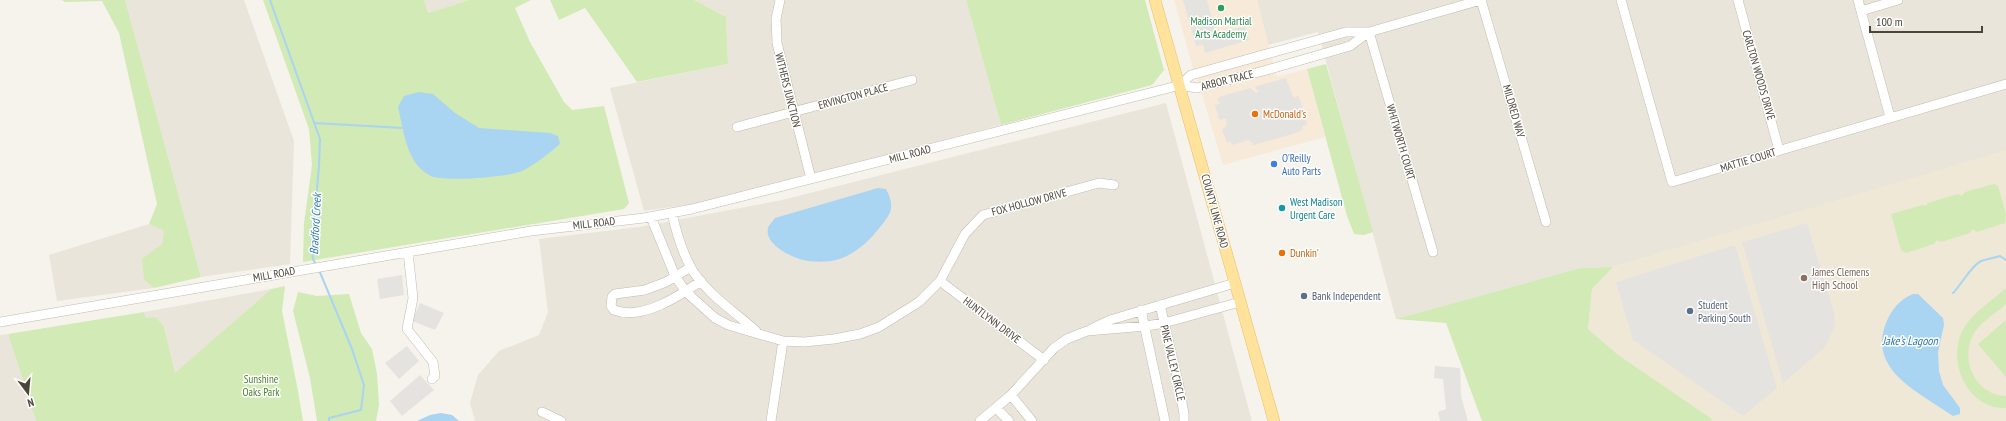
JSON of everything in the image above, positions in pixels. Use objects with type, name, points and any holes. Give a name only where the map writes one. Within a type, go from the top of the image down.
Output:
[{"type":"main road","name":"COUNTY LINE ROAD","points":[[1155,0],[1274,421]]},
{"type":"street","name":"WITHERS JUNCTION","points":[[780,0],[776,19],[776,43],[811,179]]},
{"type":"street","name":"ARBOR TRACE","points":[[1180,85],[1191,75],[1346,32],[1368,32],[1481,0]]},
{"type":"street","name":"MILDRED WAY","points":[[1481,0],[1546,222]]},
{"type":"street","name":"MATTIE COURT","points":[[1621,0],[1672,182],[2006,84]]},
{"type":"street","name":"CARLTON WOODS DRIVE","points":[[1738,0],[1780,150]]},
{"type":"street","points":[[1858,0],[1890,117]]},
{"type":"street","points":[[1861,11],[1898,0]]},
{"type":"street","name":"ARBOR TRACE","points":[[1180,85],[1197,88],[1267,70],[1350,46],[1368,32]]},
{"type":"street","name":"WHITWORTH COURT","points":[[1368,32],[1433,252]]},
{"type":"street","name":"ERVINGTON PLACE","points":[[737,127],[912,80]]},
{"type":"street","name":"MILL ROAD","points":[[0,322],[531,230],[651,217],[672,213],[747,197],[811,179],[1180,85]]},
{"type":"street","name":"FOX HOLLOW DRIVE","points":[[651,217],[675,276],[686,292],[715,318],[728,325],[783,341],[804,342],[834,340],[860,334],[879,326],[919,302],[940,281],[965,234],[984,215],[1099,183],[1114,185]]},
{"type":"street","name":"FOX HOLLOW DRIVE","points":[[672,213],[682,250],[690,267],[701,281],[759,333]]},
{"type":"street","points":[[408,252],[413,298],[407,329],[433,362],[435,376],[432,379]]},
{"type":"street","points":[[690,267],[675,276],[644,290],[615,294],[612,297],[611,306],[614,310],[619,312],[642,310],[664,304],[686,292],[701,281]]},
{"type":"street","name":"HUNTLYNN DRIVE","points":[[940,281],[1044,360]]},
{"type":"street","points":[[980,421],[1011,395],[1054,348],[1067,339],[1110,320],[1234,283]]},
{"type":"street","points":[[1087,331],[1164,323],[1240,302]]},
{"type":"street","name":"PINE VALLEY CIRCLE","points":[[1160,305],[1180,386],[1184,421]]},
{"type":"street","name":"PINE VALLEY CIRCLE","points":[[1142,310],[1165,421]]},
{"type":"street","points":[[771,421],[783,341]]},
{"type":"street","points":[[1011,395],[1032,421]]},
{"type":"street","points":[[996,408],[1009,421]]},
{"type":"street","points":[[542,412],[561,421]]},
{"type":"shaded area","points":[[125,0],[244,0],[294,141],[290,264],[201,277]]},
{"type":"shaded area","points":[[424,0],[469,0],[428,13]]},
{"type":"shaded area","points":[[694,0],[966,0],[1001,125],[700,203],[644,211],[610,88],[728,64],[726,17]]},
{"type":"shaded area","points":[[1174,0],[1257,0],[1277,77],[1307,69],[1325,137],[1223,165],[1192,65]]},
{"type":"shaded area","points":[[1183,0],[1207,0],[1216,34],[1245,26],[1249,40],[1205,53],[1203,45],[1196,46]]},
{"type":"shaded area","points":[[1257,0],[2006,0],[2006,151],[1613,267],[1580,268],[1396,319],[1318,32],[1268,45]]},
{"type":"shaded area","points":[[1286,78],[1294,98],[1297,96],[1299,97],[1303,109],[1297,116],[1304,114],[1307,125],[1302,126],[1303,129],[1299,132],[1254,145],[1249,140],[1232,145],[1230,141],[1227,143],[1222,130],[1227,125],[1226,119],[1224,118],[1221,121],[1219,119],[1215,105],[1221,103],[1217,100],[1219,97],[1250,88],[1256,93],[1258,91],[1255,88],[1257,86]]},
{"type":"shaded area","points":[[1166,103],[1252,421],[475,421],[470,403],[478,375],[499,351],[539,335],[548,312],[539,239],[639,227],[782,200]]},
{"type":"shaded area","name":"James Clemens High School","points":[[2006,150],[2006,421],[1711,421],[1712,419],[1617,354],[1588,329],[1592,289],[1613,267]]},
{"type":"shaded area","points":[[1807,223],[1834,313],[1835,325],[1828,342],[1823,349],[1783,383],[1742,242]]},
{"type":"shaded area","points":[[149,224],[164,231],[162,244],[144,280],[154,288],[57,301],[49,255]]},
{"type":"shaded area","name":"Student Parking South","points":[[1735,245],[1777,388],[1743,416],[1633,340],[1616,282]]},
{"type":"shaded area","points":[[402,275],[404,295],[380,299],[377,279]]},
{"type":"shaded area","points":[[271,289],[175,374],[164,327],[146,318],[144,312]]},
{"type":"shaded area","points":[[420,303],[444,313],[435,330],[412,321]]},
{"type":"shaded area","points":[[8,334],[36,421],[0,421],[0,335]]},
{"type":"shaded area","points":[[407,346],[419,361],[399,379],[385,363]]},
{"type":"shaded area","points":[[1435,366],[1460,368],[1461,396],[1468,421],[1440,421],[1438,412],[1446,409],[1443,379],[1434,378]]},
{"type":"shaded area","points":[[420,375],[434,390],[402,416],[390,401]]},
{"type":"green space","points":[[62,0],[125,0],[201,277],[154,288],[144,280],[142,259],[162,244],[164,231],[149,224],[157,204],[119,33],[102,1],[65,2]]},
{"type":"green space","points":[[263,0],[424,0],[428,13],[469,0],[531,0],[515,8],[530,42],[564,102],[572,110],[604,106],[629,203],[624,209],[303,262],[304,223],[312,165],[309,129]]},
{"type":"green space","points":[[550,0],[694,0],[726,17],[728,64],[637,82],[585,8],[559,20]]},
{"type":"green space","points":[[966,0],[1145,0],[1164,70],[1152,85],[1001,125]]},
{"type":"green space","points":[[1326,64],[1373,232],[1364,235],[1354,234],[1347,216],[1307,69]]},
{"type":"green space","points":[[1994,184],[1998,186],[2006,214],[2005,223],[1977,232],[1972,229],[1970,233],[1941,242],[1937,240],[1934,244],[1906,253],[1901,250],[1891,214],[1923,205],[1926,206],[1928,203],[1958,194],[1962,196],[1965,192]]},
{"type":"green space","points":[[1613,267],[1592,289],[1588,329],[1617,354],[1712,419],[1711,421],[1482,421],[1446,323],[1396,319],[1580,268]]},
{"type":"green space","name":"Sunshine Oaks Park","points":[[285,286],[282,311],[303,421],[36,421],[8,334],[144,312],[146,318],[156,317],[164,327],[175,373],[271,289]]},
{"type":"green space","points":[[2006,288],[2006,304],[1977,329],[1970,343],[1968,354],[1969,364],[1978,382],[1995,394],[2006,396],[2006,408],[1992,406],[1979,400],[1970,391],[1958,366],[1957,352],[1959,338],[1965,326],[1979,311]]},
{"type":"green space","points":[[298,292],[317,296],[349,294],[361,333],[372,349],[377,374],[379,405],[376,421],[317,421],[310,378],[293,311]]},
{"type":"green space","points":[[2006,320],[2006,377],[1978,344]]},
{"type":"water","points":[[419,92],[433,94],[455,113],[479,128],[550,133],[558,136],[560,144],[532,165],[515,173],[491,177],[462,179],[438,178],[431,176],[414,161],[405,138],[398,107],[404,96]]},
{"type":"water","points":[[878,188],[886,189],[889,195],[891,200],[890,213],[865,244],[846,257],[828,261],[803,260],[786,253],[770,239],[768,228],[775,218]]},
{"type":"water","name":"Jake's Lagoon","points":[[1913,294],[1918,294],[1943,318],[1944,325],[1938,352],[1939,371],[1943,385],[1960,408],[1960,414],[1953,416],[1900,379],[1890,367],[1884,355],[1882,340],[1888,318],[1893,309],[1900,302]]},
{"type":"water","points":[[441,413],[452,415],[459,421],[417,421],[430,415]]},
{"type":"waterway","name":"Bradford Creek","points":[[270,0],[320,139],[312,245],[313,259],[316,265]]},
{"type":"waterway","points":[[314,123],[403,128]]},
{"type":"waterway","points":[[1953,293],[1973,267],[1981,261],[2000,256],[2006,260]]},
{"type":"waterway","name":"Bradford Creek","points":[[319,270],[352,349],[364,385],[361,410],[329,418],[329,421]]},
{"type":"place","name":"Madison Martial Arts Academy","points":[[1221,8]]},
{"type":"place","name":"McDonald's","points":[[1255,114]]},
{"type":"place","name":"O'Reilly Auto Parts","points":[[1274,164]]},
{"type":"place","name":"West Madison Urgent Care","points":[[1282,208]]},
{"type":"place","name":"Dunkin'","points":[[1282,253]]},
{"type":"place","name":"James Clemens High School","points":[[1804,278]]},
{"type":"place","name":"Bank Independent","points":[[1304,296]]},
{"type":"place","name":"Student Parking South","points":[[1690,311]]}]
